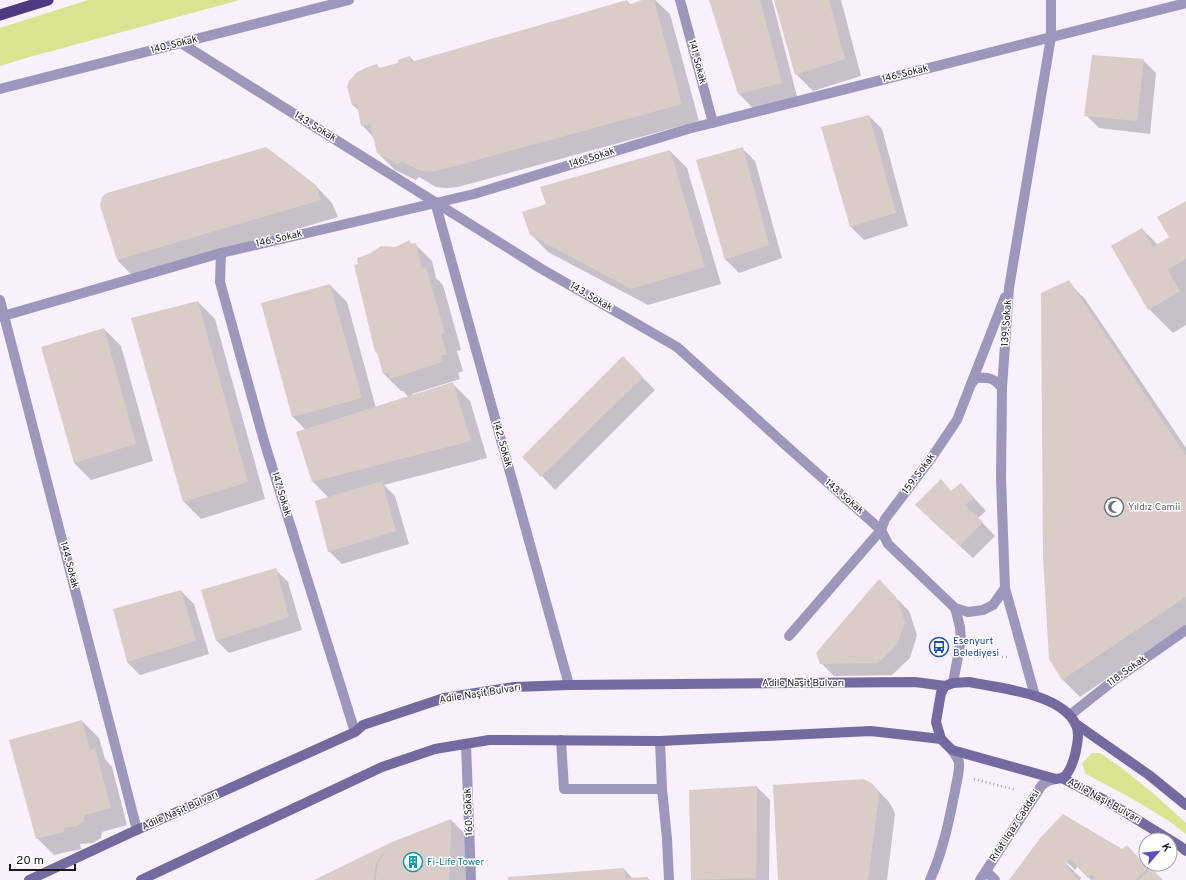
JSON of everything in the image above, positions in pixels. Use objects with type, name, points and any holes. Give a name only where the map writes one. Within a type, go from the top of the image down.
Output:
[{"type":"highway","points":[[0,15],[48,0]]},
{"type":"main road","name":"Adile Naşit Bulvarı","points":[[29,880],[356,732],[363,725],[444,698],[514,688],[569,685],[915,682],[949,684],[968,682],[1025,692],[1054,702],[1070,715],[1076,724]]},
{"type":"main road","points":[[949,684],[941,693],[936,722],[941,739],[952,750]]},
{"type":"main road","points":[[1059,778],[1067,773],[1074,757],[1078,744],[1076,724]]},
{"type":"main road","points":[[1076,724],[1149,775],[1186,805]]},
{"type":"main road","points":[[141,880],[382,768],[435,749],[489,740],[660,741],[871,731],[941,739]]},
{"type":"main road","name":"Adile Naşit Bulvarı","points":[[952,750],[1059,778],[1110,803],[1186,851]]},
{"type":"street","name":"140. Sokak","points":[[0,89],[349,0]]},
{"type":"street","name":"141. Sokak","points":[[680,0],[714,123]]},
{"type":"street","name":"139. Sokak","points":[[1035,696],[1005,588],[1001,479],[1002,388],[1009,288],[1051,37],[1051,0]]},
{"type":"street","name":"146. Sokak","points":[[2,317],[221,253],[474,194],[688,129],[1186,3]]},
{"type":"street","name":"143. Sokak","points":[[181,43],[540,268],[677,347],[881,530],[888,544],[955,608]]},
{"type":"street","name":"142. Sokak","points":[[435,202],[569,685]]},
{"type":"street","name":"147. Sokak","points":[[221,253],[220,282],[264,441],[356,732]]},
{"type":"street","name":"159. Sokak","points":[[789,636],[881,530],[885,519],[930,460],[956,420],[1009,288]]},
{"type":"street","name":"144. Sokak","points":[[0,300],[2,317],[137,830]]},
{"type":"street","points":[[970,385],[976,378],[986,378],[996,381],[1002,388]]},
{"type":"street","points":[[955,608],[968,612],[983,610],[993,605],[1005,588]]},
{"type":"street","points":[[949,684],[961,640],[960,626],[955,608]]},
{"type":"street","name":"118. Sokak","points":[[1070,715],[1113,680],[1186,630]]},
{"type":"street","points":[[562,740],[564,790],[662,789]]},
{"type":"street","points":[[660,741],[669,880]]},
{"type":"street","name":"160. Sokak","points":[[466,744],[471,880]]},
{"type":"street","points":[[930,880],[935,870],[946,833],[957,776],[959,764],[957,756],[952,750]]},
{"type":"street","name":"Rıfat Ilgaz Caddesi","points":[[980,880],[1042,785],[1048,781],[1059,778]]},
{"type":"street","points":[[986,871],[995,880]]},
{"type":"path","points":[[972,657],[1015,657]]},
{"type":"path","points":[[969,778],[1016,790]]},
{"type":"green space","points":[[88,0],[240,0],[0,66],[0,28]]},
{"type":"green space","points":[[1092,753],[1100,753],[1154,794],[1186,823],[1186,834],[1169,821],[1131,798],[1086,774],[1082,764]]},
{"type":"building","points":[[627,0],[628,5],[642,0],[654,0],[682,104],[429,172],[418,170],[402,161],[398,164],[377,153],[370,124],[361,126],[357,104],[352,105],[347,87],[349,81],[355,74],[365,68],[377,64],[379,68],[398,63],[398,60],[410,56],[411,62]]},
{"type":"building","points":[[709,0],[760,0],[782,83],[738,94]]},
{"type":"building","points":[[774,0],[829,0],[845,59],[795,75]]},
{"type":"building","points":[[1092,55],[1144,59],[1137,121],[1084,116]]},
{"type":"building","points":[[869,115],[896,213],[850,227],[821,127]]},
{"type":"building","points":[[266,147],[316,185],[321,200],[117,260],[100,205],[104,195]]},
{"type":"building","points":[[743,147],[769,245],[725,260],[696,160]]},
{"type":"building","points":[[670,150],[705,267],[631,289],[530,235],[522,212],[546,204],[540,187]]},
{"type":"building","points":[[1186,201],[1186,259],[1168,270],[1180,291],[1148,310],[1111,246],[1142,228],[1153,247],[1169,237],[1157,217]]},
{"type":"building","points":[[410,240],[410,244],[416,243],[422,268],[426,267],[445,333],[441,334],[447,354],[441,356],[443,362],[390,379],[389,373],[383,374],[377,352],[375,352],[354,265],[358,264],[357,258],[369,254],[381,246],[395,247]]},
{"type":"building","name":"Yıldız Camii","points":[[1069,280],[1186,456],[1186,597],[1062,680],[1049,659],[1043,557],[1041,293]]},
{"type":"building","points":[[330,284],[362,398],[292,417],[261,303]]},
{"type":"building","points":[[198,301],[248,482],[183,502],[131,318]]},
{"type":"building","points":[[104,328],[136,444],[74,463],[41,347]]},
{"type":"building","points":[[623,356],[643,377],[541,477],[522,457]]},
{"type":"building","points":[[453,382],[471,441],[312,482],[296,432]]},
{"type":"building","points":[[941,479],[951,491],[961,483],[974,498],[965,505],[983,522],[960,546],[915,505]]},
{"type":"building","points":[[382,481],[396,531],[328,552],[315,501]]},
{"type":"building","points":[[276,568],[289,617],[216,641],[201,590]]},
{"type":"building","points":[[879,579],[896,597],[905,622],[897,645],[878,663],[820,664],[816,653]]},
{"type":"building","points":[[181,590],[196,641],[127,662],[113,609]]},
{"type":"building","points":[[82,720],[90,750],[95,748],[111,808],[85,815],[84,821],[77,826],[64,828],[64,832],[36,839],[9,740]]},
{"type":"building","points":[[864,779],[872,784],[877,790],[879,796],[868,880],[778,880],[773,785]]},
{"type":"building","points":[[757,786],[756,878],[691,880],[689,790]]},
{"type":"building","points":[[1063,814],[1122,849],[1127,845],[1138,857],[1138,872],[1144,872],[1136,880],[1092,880],[1095,877],[1092,874],[1088,878],[1069,858],[1066,862],[1068,865],[1067,867],[1079,880],[1009,880],[1041,837]]},
{"type":"building","points":[[451,819],[449,880],[376,880],[378,864],[384,853],[391,847],[383,853],[376,864],[374,880],[314,880],[392,842]]},
{"type":"building","points":[[624,868],[626,878],[648,877],[648,880],[508,880],[508,877]]},
{"type":"building","points":[[1147,872],[1155,872],[1163,880],[1139,880]]},
{"type":"place","name":"Yıldız Camii","points":[[1114,507]]},
{"type":"place","name":"Esenyurt Belediyesi","points":[[939,647]]},
{"type":"place","name":"Fi-Life Tower","points":[[413,862]]}]
